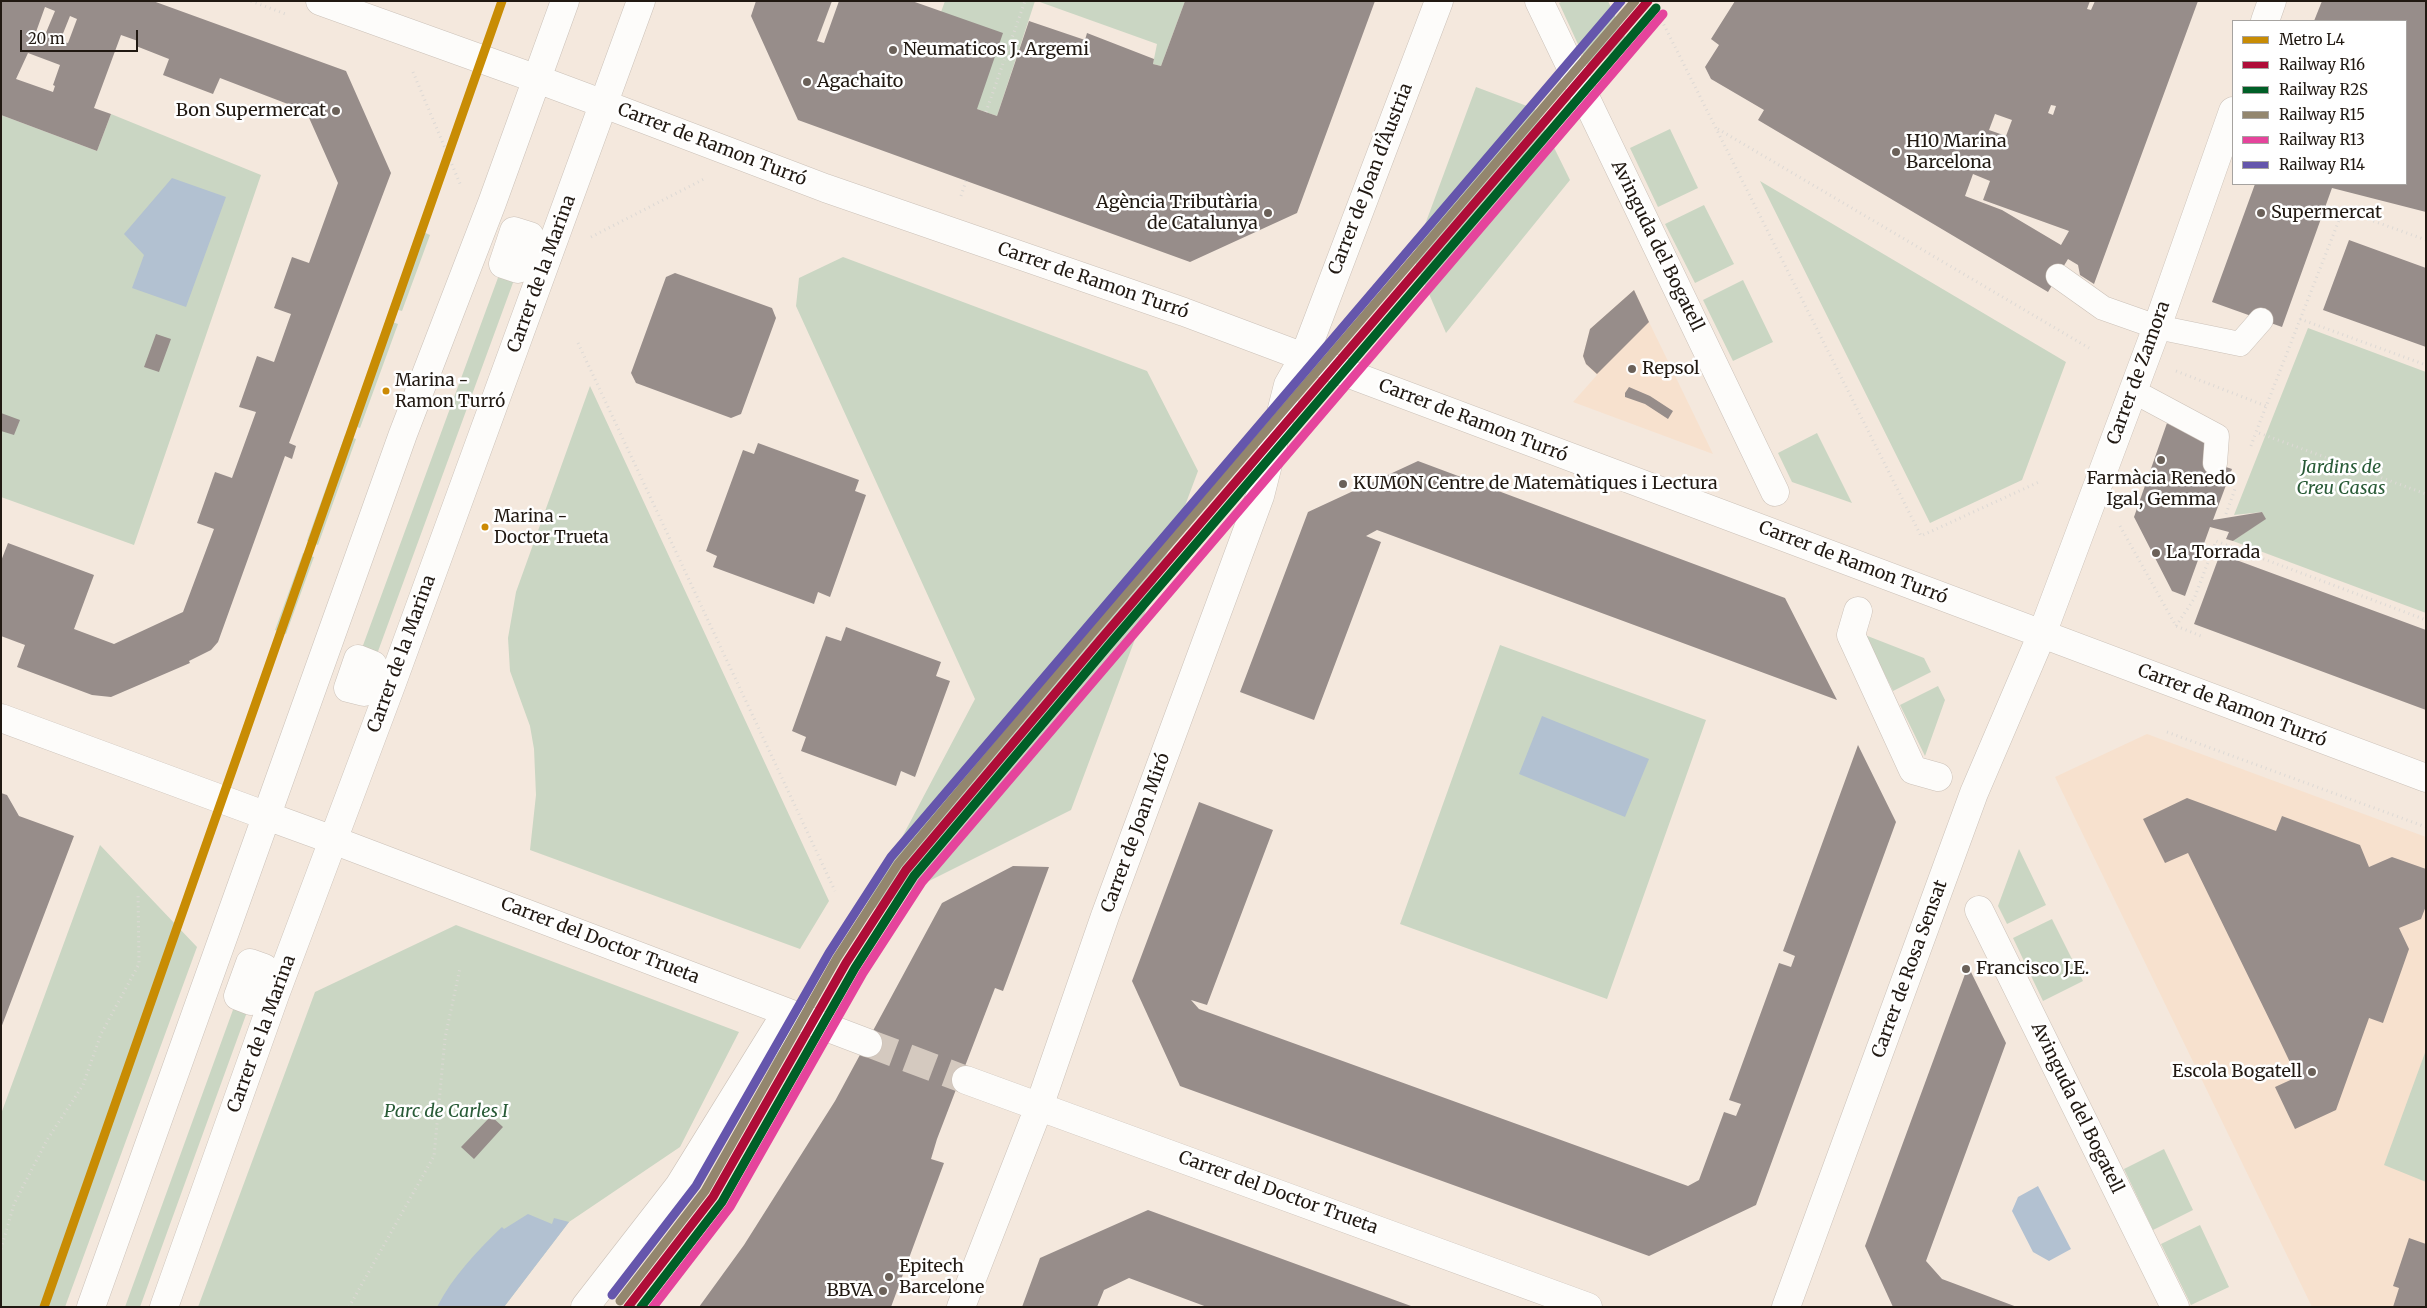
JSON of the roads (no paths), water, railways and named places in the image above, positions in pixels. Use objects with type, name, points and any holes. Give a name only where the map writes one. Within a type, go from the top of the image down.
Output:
[{"type":"street","name":"Carrer de Ramon Turró","points":[[320,1],[604,104],[825,188],[1184,312],[2426,778]]},
{"type":"street","points":[[91,1307],[406,427],[492,203],[565,1]]},
{"type":"street","name":"Carrer de la Marina","points":[[164,1307],[641,1]]},
{"type":"street","name":"Carrer de Joan d'Àustria","points":[[1304,357],[1439,1]]},
{"type":"street","name":"Avinguda del Bogatell","points":[[1539,1],[1775,492]]},
{"type":"street","points":[[2265,20],[2272,1]]},
{"type":"street","name":"Carrer de Zamora","points":[[2042,634],[2157,327],[2232,114]]},
{"type":"street","name":"Carrer de Joan Miró","points":[[961,1307],[1039,1108],[1105,916],[1260,496],[1288,385],[1304,357]]},
{"type":"street","points":[[1858,611],[1850,635],[1913,770],[1938,777]]},
{"type":"street","name":"Carrer de Rosa Sensat","points":[[1786,1307],[1974,793],[2042,634]]},
{"type":"street","points":[[1,718],[267,816]]},
{"type":"street","name":"Carrer del Doctor Trueta","points":[[267,816],[868,1044]]},
{"type":"street","name":"Avinguda del Bogatell","points":[[1979,910],[2175,1307]]},
{"type":"street","points":[[585,1307],[679,1186],[786,1013]]},
{"type":"street","name":"Carrer del Doctor Trueta","points":[[966,1080],[1588,1307]]},
{"type":"lane","points":[[2058,276],[2103,308],[2157,327],[2240,344],[2261,320]]},
{"type":"lane","points":[[2133,391],[2217,436],[2215,463]]},
{"type":"water","points":[[172,178],[226,197],[186,307],[132,288],[144,255],[124,234]]},
{"type":"water","points":[[1542,716],[1649,759],[1625,817],[1519,774]]},
{"type":"water","points":[[2038,1186],[2071,1249],[2049,1261],[2033,1252],[2012,1211],[2018,1197]]},
{"type":"water","points":[[528,1214],[552,1224],[554,1218],[569,1222],[504,1307],[437,1307],[458,1274],[484,1245],[502,1227],[504,1229]]},
{"type":"tunnel","points":[[868,1043],[966,1080]]},
{"type":"metro line","name":"L4","points":[[44,1307],[502,1]]},
{"type":"rail line","name":"R14","points":[[612,1295],[696,1186],[829,953],[891,857],[1621,1]]},
{"type":"rail line","name":"R15","points":[[620,1301],[705,1191],[837,958],[898,864],[1093,632],[1635,1]]},
{"type":"rail line","name":"R16","points":[[628,1307],[713,1197],[846,963],[906,870],[1101,639],[1648,1]]},
{"type":"rail line","name":"R2S","points":[[641,1307],[722,1202],[855,968],[914,876],[1109,645],[1656,8]]},
{"type":"rail line","name":"R13","points":[[653,1307],[730,1207],[863,973],[922,882],[1663,14]]},
{"type":"place","name":"Neumaticos J. Argemi","points":[[893,50]]},
{"type":"place","name":"Agachaito","points":[[807,82]]},
{"type":"place","name":"Bon Supermercat","points":[[336,111]]},
{"type":"place","name":"H10 Marina Barcelona","points":[[1896,152]]},
{"type":"place","name":"Agència Tributària de Catalunya","points":[[1268,213]]},
{"type":"place","name":"Supermercat","points":[[2261,213]]},
{"type":"place","name":"Repsol","points":[[1632,369]]},
{"type":"place","name":"Marina - Ramon Turró","points":[[386,391]]},
{"type":"place","name":"Farmàcia Renedo Igal, Gemma","points":[[2161,460]]},
{"type":"place","name":"KUMON Centre de Matemàtiques i Lectura","points":[[1343,484]]},
{"type":"place","name":"Marina - Doctor Trueta","points":[[485,527]]},
{"type":"place","name":"La Torrada","points":[[2156,553]]},
{"type":"place","name":"Francisco J.E.","points":[[1966,969]]},
{"type":"place","name":"Escola Bogatell","points":[[2312,1072]]},
{"type":"place","name":"Epitech Barcelone","points":[[889,1277]]},
{"type":"place","name":"BBVA","points":[[883,1291]]},
{"type":"park label","name":"Jardins de Creu Casas","points":[[2341,478]]},
{"type":"park label","name":"Parc de Carles I","points":[[446,1112]]}]
